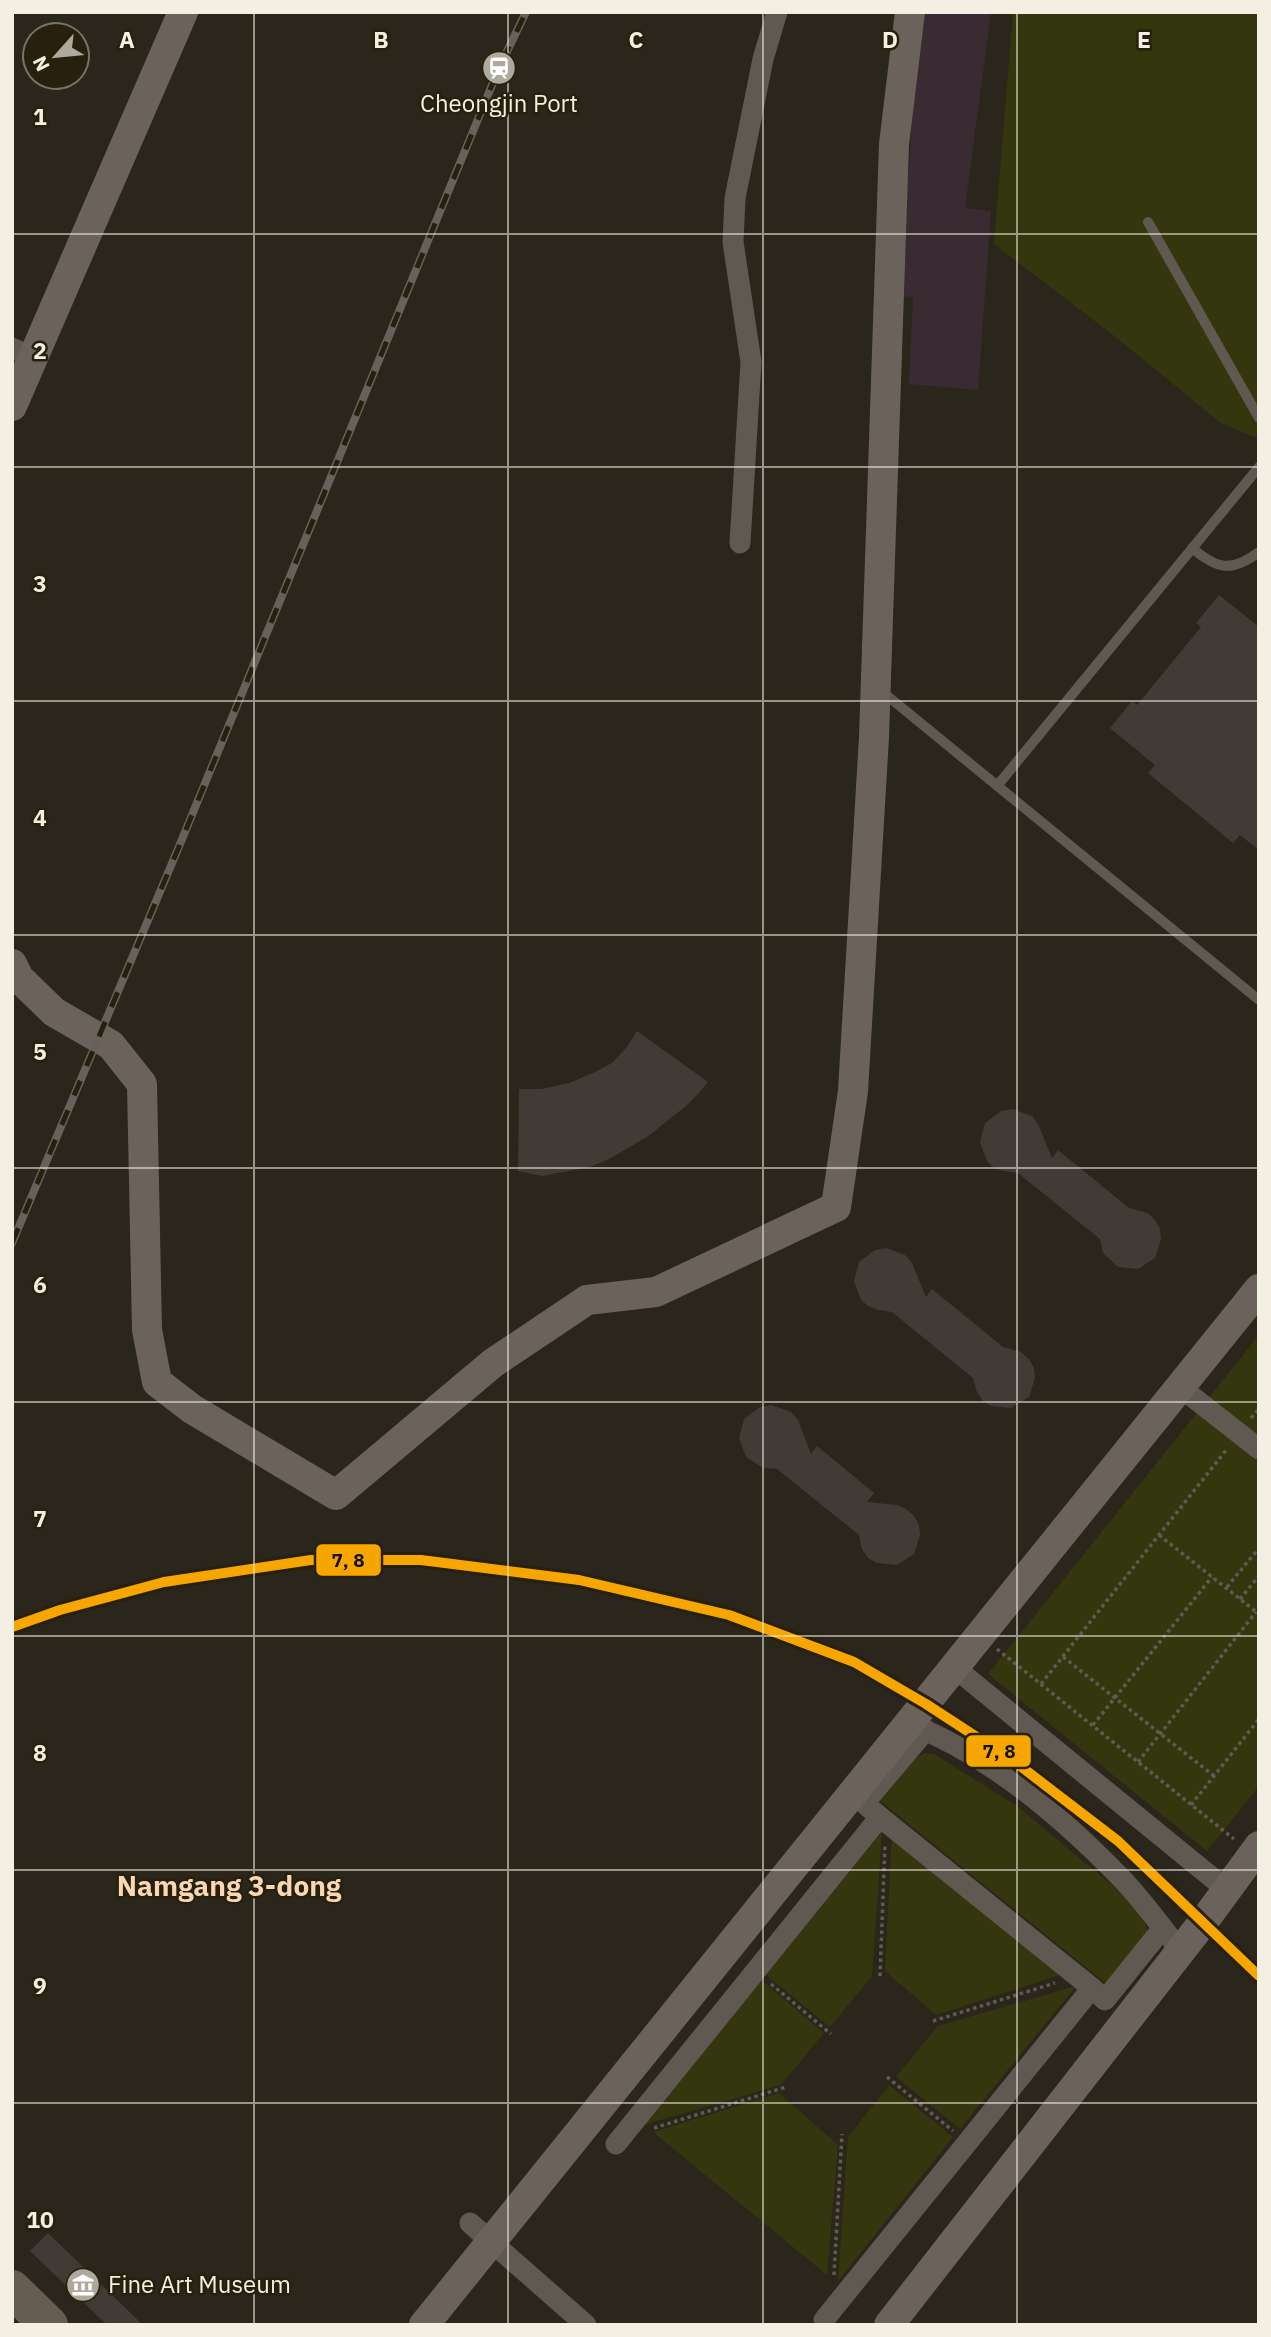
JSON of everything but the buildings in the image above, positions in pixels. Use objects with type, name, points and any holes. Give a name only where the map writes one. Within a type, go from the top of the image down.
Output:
[{"type":"highway","points":[[12,2289],[49,2325]]},
{"type":"street","points":[[12,406],[22,353],[183,12]]},
{"type":"street","points":[[740,543],[751,362],[733,242],[735,198],[763,58],[776,12]]},
{"type":"street","points":[[12,964],[19,978],[54,1012],[111,1045],[142,1084],[146,1330],[157,1382],[192,1409],[336,1495],[493,1363],[587,1300],[656,1292],[836,1207],[853,1091],[876,687],[894,144],[910,12]]},
{"type":"street","points":[[1255,1850],[1226,1889],[1105,2000],[863,1803],[918,1727],[955,1668],[1259,1289]]},
{"type":"street","points":[[1181,1387],[1259,1449]]},
{"type":"street","points":[[955,1668],[1226,1889]]},
{"type":"street","points":[[918,1727],[941,1736],[1015,1784],[1072,1831],[1122,1878],[1171,1940]]},
{"type":"street","points":[[424,2325],[481,2232],[918,1727]]},
{"type":"street","points":[[619,2141],[883,1819]]},
{"type":"street","points":[[889,2325],[1171,1940]]},
{"type":"street","points":[[828,2315],[968,2142],[1084,1982]]},
{"type":"street","points":[[481,2232],[586,2325]]},
{"type":"lane","points":[[1148,222],[1259,418]]},
{"type":"lane","points":[[997,786],[1257,471]]},
{"type":"lane","points":[[1192,548],[1218,566],[1233,566],[1248,561],[1259,552]]},
{"type":"lane","points":[[876,687],[1259,1000]]},
{"type":"path","points":[[1041,1684],[1259,1409]]},
{"type":"path","points":[[1138,1762],[1258,1613],[1159,1535]]},
{"type":"path","points":[[1227,1588],[1259,1548]]},
{"type":"path","points":[[1240,1599],[1259,1576]]},
{"type":"path","points":[[1093,1726],[1212,1577]]},
{"type":"path","points":[[981,1636],[1191,1805],[1255,1850]]},
{"type":"path","points":[[1063,1657],[1214,1776]]},
{"type":"path","points":[[1191,1805],[1259,1719]]},
{"type":"path","points":[[880,1976],[883,1819]]},
{"type":"path","points":[[756,1971],[831,2034]]},
{"type":"path","points":[[933,2021],[1084,1982]]},
{"type":"path","points":[[887,2077],[968,2142]]},
{"type":"path","points":[[619,2141],[786,2087]]},
{"type":"path","points":[[828,2315],[842,2134]]},
{"type":"shaded area","points":[[917,12],[991,12],[965,208],[991,211],[978,390],[909,384],[913,297],[899,296]]},
{"type":"green space","points":[[1013,12],[1259,12],[1259,439],[1221,423],[1117,338],[994,244]]},
{"type":"green space","points":[[1259,1335],[1259,1786],[1207,1851],[988,1674]]},
{"type":"green space","points":[[925,1753],[934,1754],[1017,1806],[1115,1888],[1142,1916],[1147,1934],[1108,1985],[879,1800],[910,1761]]},
{"type":"green space","points":[[882,1832],[872,1976],[830,2027],[766,1975]]},
{"type":"green space","points":[[892,1833],[1060,1975],[936,2015],[885,1971]]},
{"type":"green space","points":[[761,1980],[824,2033],[781,2085],[643,2125]]},
{"type":"green space","points":[[1076,1986],[960,2129],[896,2077],[938,2026]]},
{"type":"green space","points":[[889,2085],[953,2137],[838,2281],[848,2137]]},
{"type":"green space","points":[[779,2093],[838,2145],[827,2275],[653,2132]]},
{"type":"railway","points":[[12,1243],[178,849],[499,68],[526,12]]},
{"type":"transit line","points":[[12,1627],[60,1610],[164,1582],[311,1560],[421,1560],[579,1580],[729,1615],[854,1662],[926,1704],[1015,1762],[1118,1841],[1259,1976]]},
{"type":"place","name":"Cheongjin Port","points":[[499,68]]},
{"type":"place","name":"Fine Art Museum","points":[[83,2285]]},
{"type":"district","name":"Namgang 3-dong","points":[[229,1886]]}]
